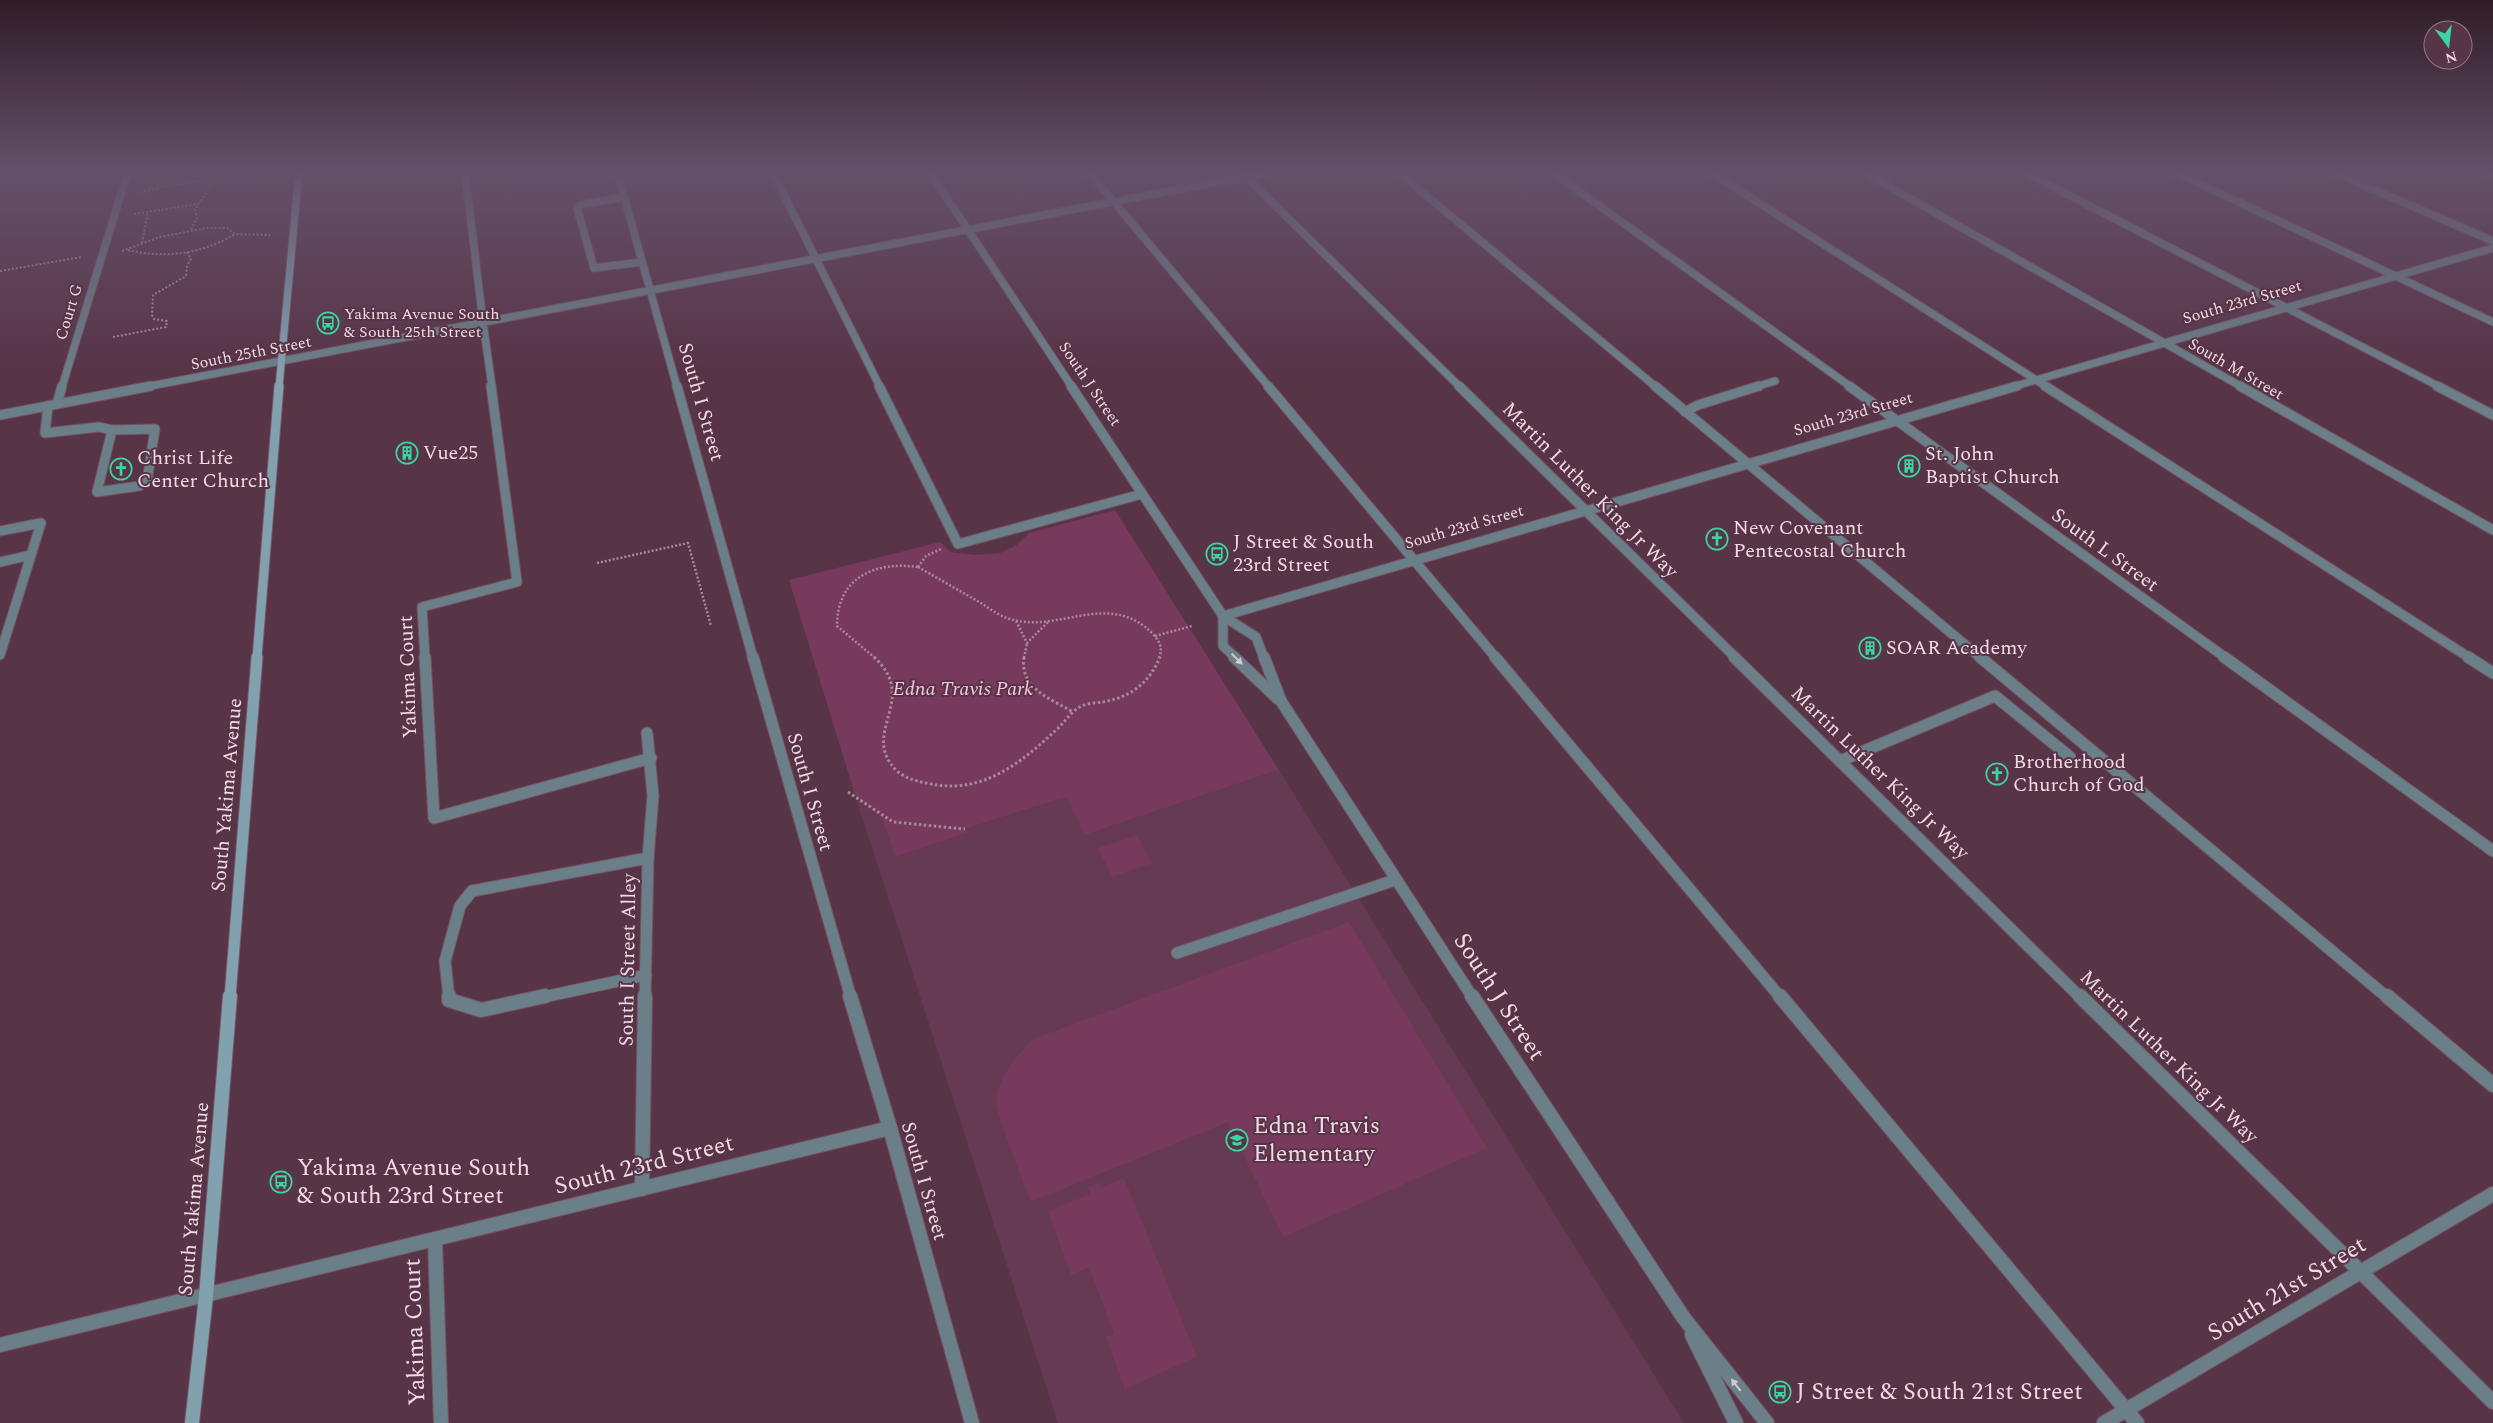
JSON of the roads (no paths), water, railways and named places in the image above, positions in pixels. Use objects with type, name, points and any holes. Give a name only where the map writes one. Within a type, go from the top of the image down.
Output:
[{"type":"main road","name":"South Yakima Avenue","points":[[192,1423],[206,1296],[281,361],[293,237]]},
{"type":"street","name":"Court G","points":[[57,404],[108,237]]},
{"type":"street","points":[[473,237],[483,322]]},
{"type":"street","points":[[585,237],[594,268],[599,269],[642,262]]},
{"type":"street","name":"South I Street","points":[[635,237],[811,866],[890,1128],[972,1423]]},
{"type":"street","points":[[805,237],[958,544],[1142,494]]},
{"type":"street","name":"South 25th Street","points":[[0,415],[928,237]]},
{"type":"street","name":"South J Street","points":[[972,237],[1223,616],[1256,637],[1281,701],[1395,880],[1683,1317],[1767,1423]]},
{"type":"street","points":[[1143,237],[2136,1423]]},
{"type":"street","name":"Martin Luther King Jr Way","points":[[1308,237],[2493,1402]]},
{"type":"street","points":[[1476,237],[2493,1086]]},
{"type":"street","name":"South L Street","points":[[1643,237],[2493,851]]},
{"type":"street","points":[[1814,237],[2493,673]]},
{"type":"street","name":"South M Street","points":[[1978,237],[2493,530]]},
{"type":"street","points":[[2150,237],[2493,415]]},
{"type":"street","points":[[2313,237],[2493,322]]},
{"type":"street","name":"South 23rd Street","points":[[1223,616],[2493,248]]},
{"type":"street","name":"Yakima Court","points":[[483,322],[516,582],[422,607],[434,818],[651,758]]},
{"type":"street","points":[[1685,412],[1698,404],[1775,382]]},
{"type":"street","points":[[48,406],[45,433],[99,427],[112,430],[155,428],[147,481],[139,486],[97,492],[112,430]]},
{"type":"street","points":[[0,531],[41,523],[0,655]]},
{"type":"street","points":[[0,562],[31,555]]},
{"type":"street","name":"South J Street","points":[[1223,616],[1223,646],[1281,701]]},
{"type":"street","points":[[1840,761],[1995,696],[2070,757]]},
{"type":"street","name":"South I Street Alley","points":[[642,1189],[648,858],[653,796],[651,758],[646,733]]},
{"type":"street","points":[[646,975],[482,1010],[449,1000],[445,962],[460,906],[472,891],[648,858]]},
{"type":"street","points":[[1177,953],[1395,880]]},
{"type":"street","name":"South 23rd Street","points":[[0,1345],[890,1128]]},
{"type":"street","name":"South 21st Street","points":[[2104,1423],[2493,1194]]},
{"type":"street","name":"Yakima Court","points":[[435,1240],[441,1423]]},
{"type":"street","name":"South J Street","points":[[1683,1317],[1736,1423]]},
{"type":"place","name":"Yakima Avenue South & South 25th Street","points":[[328,323]]},
{"type":"place","name":"Vue25","points":[[407,453]]},
{"type":"place","name":"St. John Baptist Church","points":[[1909,466]]},
{"type":"place","name":"Christ Life Center Church","points":[[121,469]]},
{"type":"place","name":"New Covenant Pentecostal Church","points":[[1717,539]]},
{"type":"place","name":"J Street & South 23rd Street","points":[[1217,554]]},
{"type":"place","name":"SOAR Academy","points":[[1870,648]]},
{"type":"place","name":"Brotherhood Church of God","points":[[1997,774]]},
{"type":"place","name":"Edna Travis Elementary","points":[[1237,1140]]},
{"type":"place","name":"Yakima Avenue South & South 23rd Street","points":[[281,1182]]},
{"type":"place","name":"J Street & South 21st Street","points":[[1780,1392]]},
{"type":"park label","name":"Edna Travis Park","points":[[963,689]]}]
